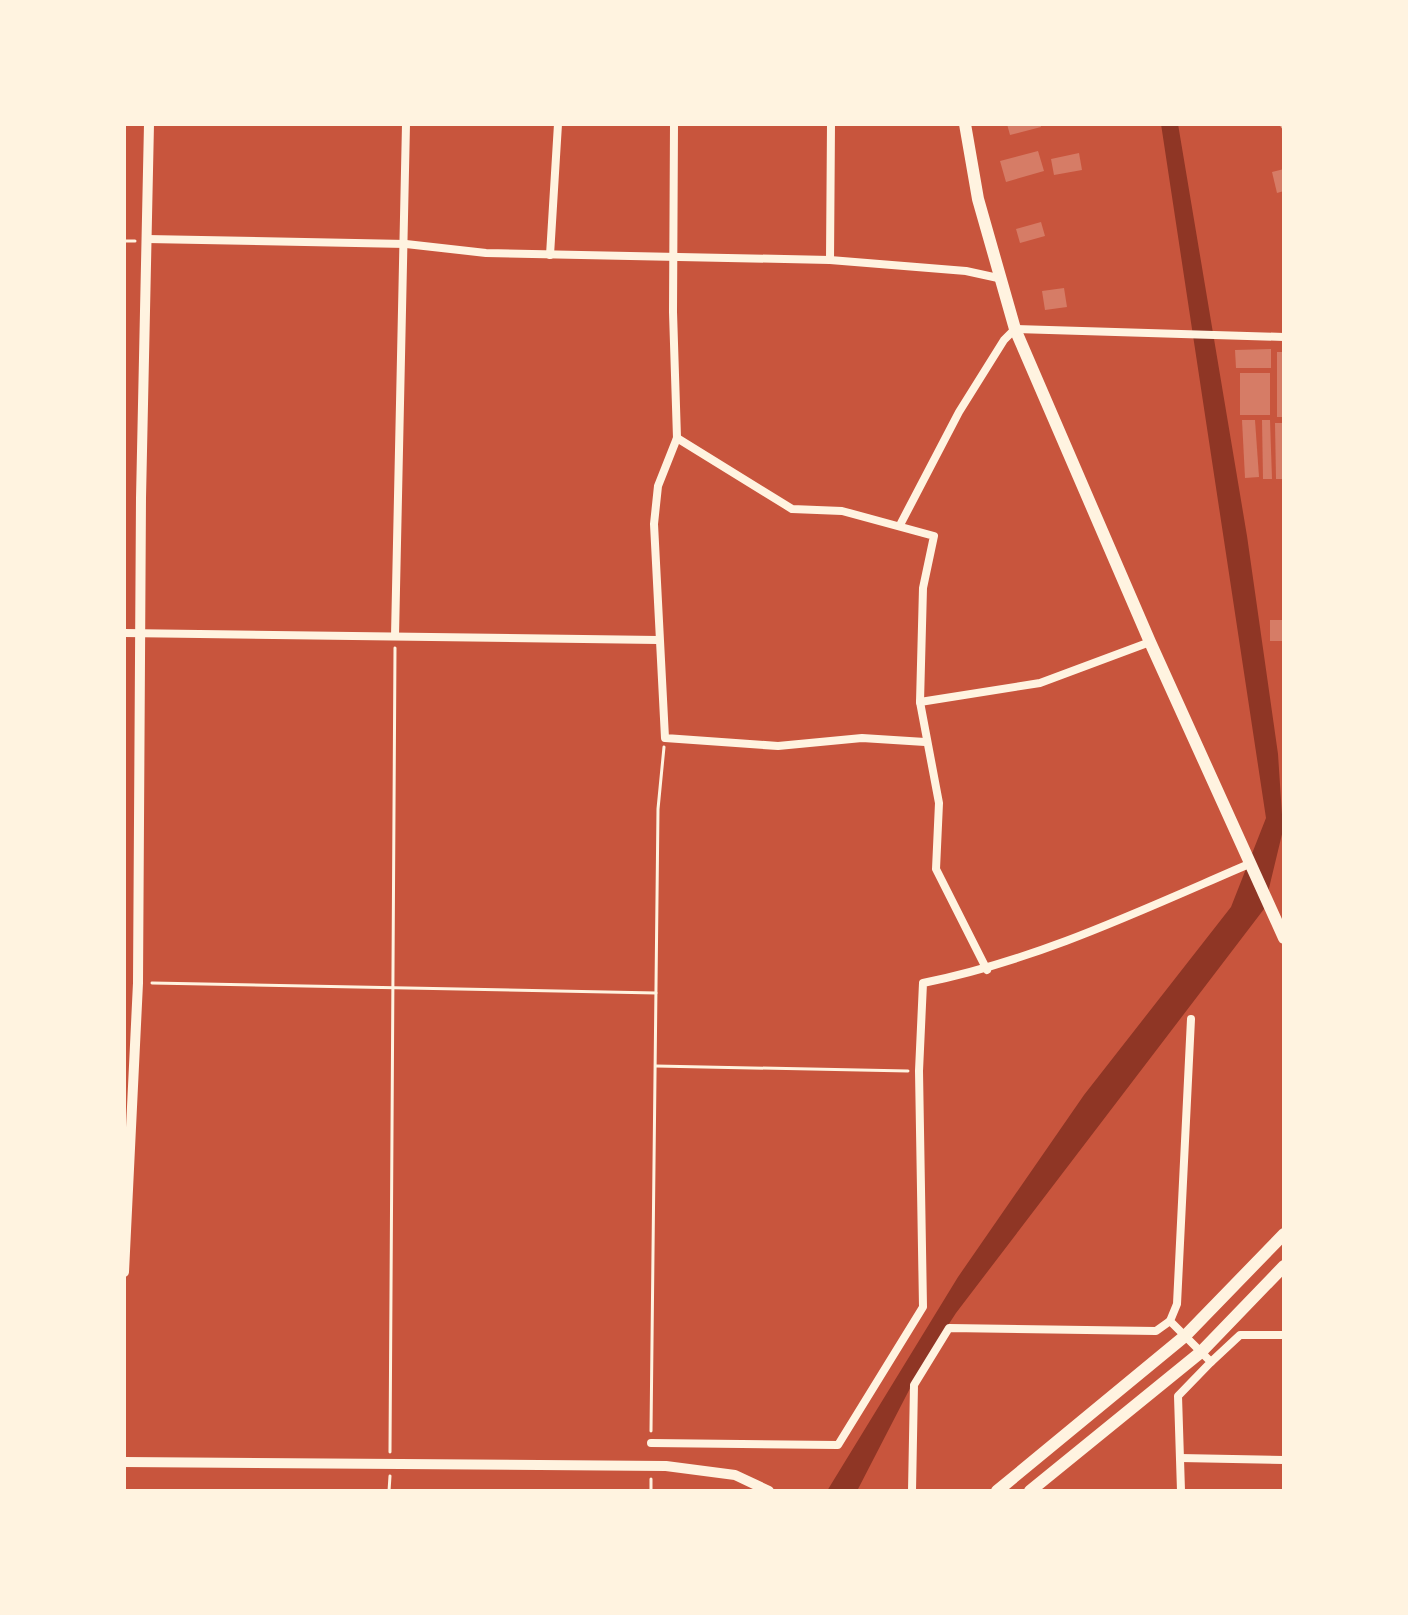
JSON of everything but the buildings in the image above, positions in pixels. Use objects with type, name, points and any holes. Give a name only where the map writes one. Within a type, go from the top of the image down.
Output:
[{"type":"main road","points":[[965,124],[978,199],[1015,329],[1150,642],[1284,938]]},
{"type":"main road","points":[[997,1491],[1185,1336],[1284,1234]]},
{"type":"main road","points":[[1030,1491],[1201,1352],[1284,1266]]},
{"type":"street","points":[[124,1272],[138,983],[141,498],[149,124]]},
{"type":"street","points":[[395,636],[406,244],[406,124]]},
{"type":"street","points":[[550,255],[558,124]]},
{"type":"street","points":[[674,124],[677,438],[658,486],[654,524],[665,738],[778,746],[862,738],[925,742]]},
{"type":"street","points":[[830,260],[831,124]]},
{"type":"street","points":[[147,239],[406,244],[486,253],[550,255],[830,260],[966,271],[998,278]]},
{"type":"street","points":[[900,525],[959,412],[1004,340],[1015,329],[1284,337]]},
{"type":"street","points":[[677,438],[792,509],[842,511],[934,536],[923,588],[920,702],[925,742],[939,803],[936,869],[987,970]]},
{"type":"street","points":[[124,633],[658,640]]},
{"type":"street","points":[[920,702],[1040,683],[1150,642]]},
{"type":"street","points":[[651,1443],[838,1445],[923,1307],[919,1071],[923,983],[987,970],[1052,949],[1249,864]]},
{"type":"street","points":[[912,1491],[914,1385],[949,1328],[1156,1331],[1170,1321],[1177,1304],[1191,1019]]},
{"type":"street","points":[[1170,1321],[1211,1362]]},
{"type":"street","points":[[1181,1491],[1178,1396],[1240,1335],[1284,1335]]},
{"type":"street","points":[[1180,1458],[1284,1460]]},
{"type":"street","points":[[124,1462],[390,1461],[651,1466],[720,1472],[769,1491]]},
{"type":"path","points":[[389,1491],[395,636]]},
{"type":"path","points":[[651,1443],[658,809],[665,738]]},
{"type":"path","points":[[138,983],[657,993]]},
{"type":"path","points":[[656,1066],[919,1071]]},
{"type":"path","points":[[651,1466],[651,1491]]},
{"type":"shaded area","points":[[1161,124],[1178,124],[1247,536],[1278,754],[1283,830],[1264,909],[956,1313],[921,1367],[857,1491],[827,1491],[958,1277],[1084,1095],[1231,907],[1266,818]]}]
